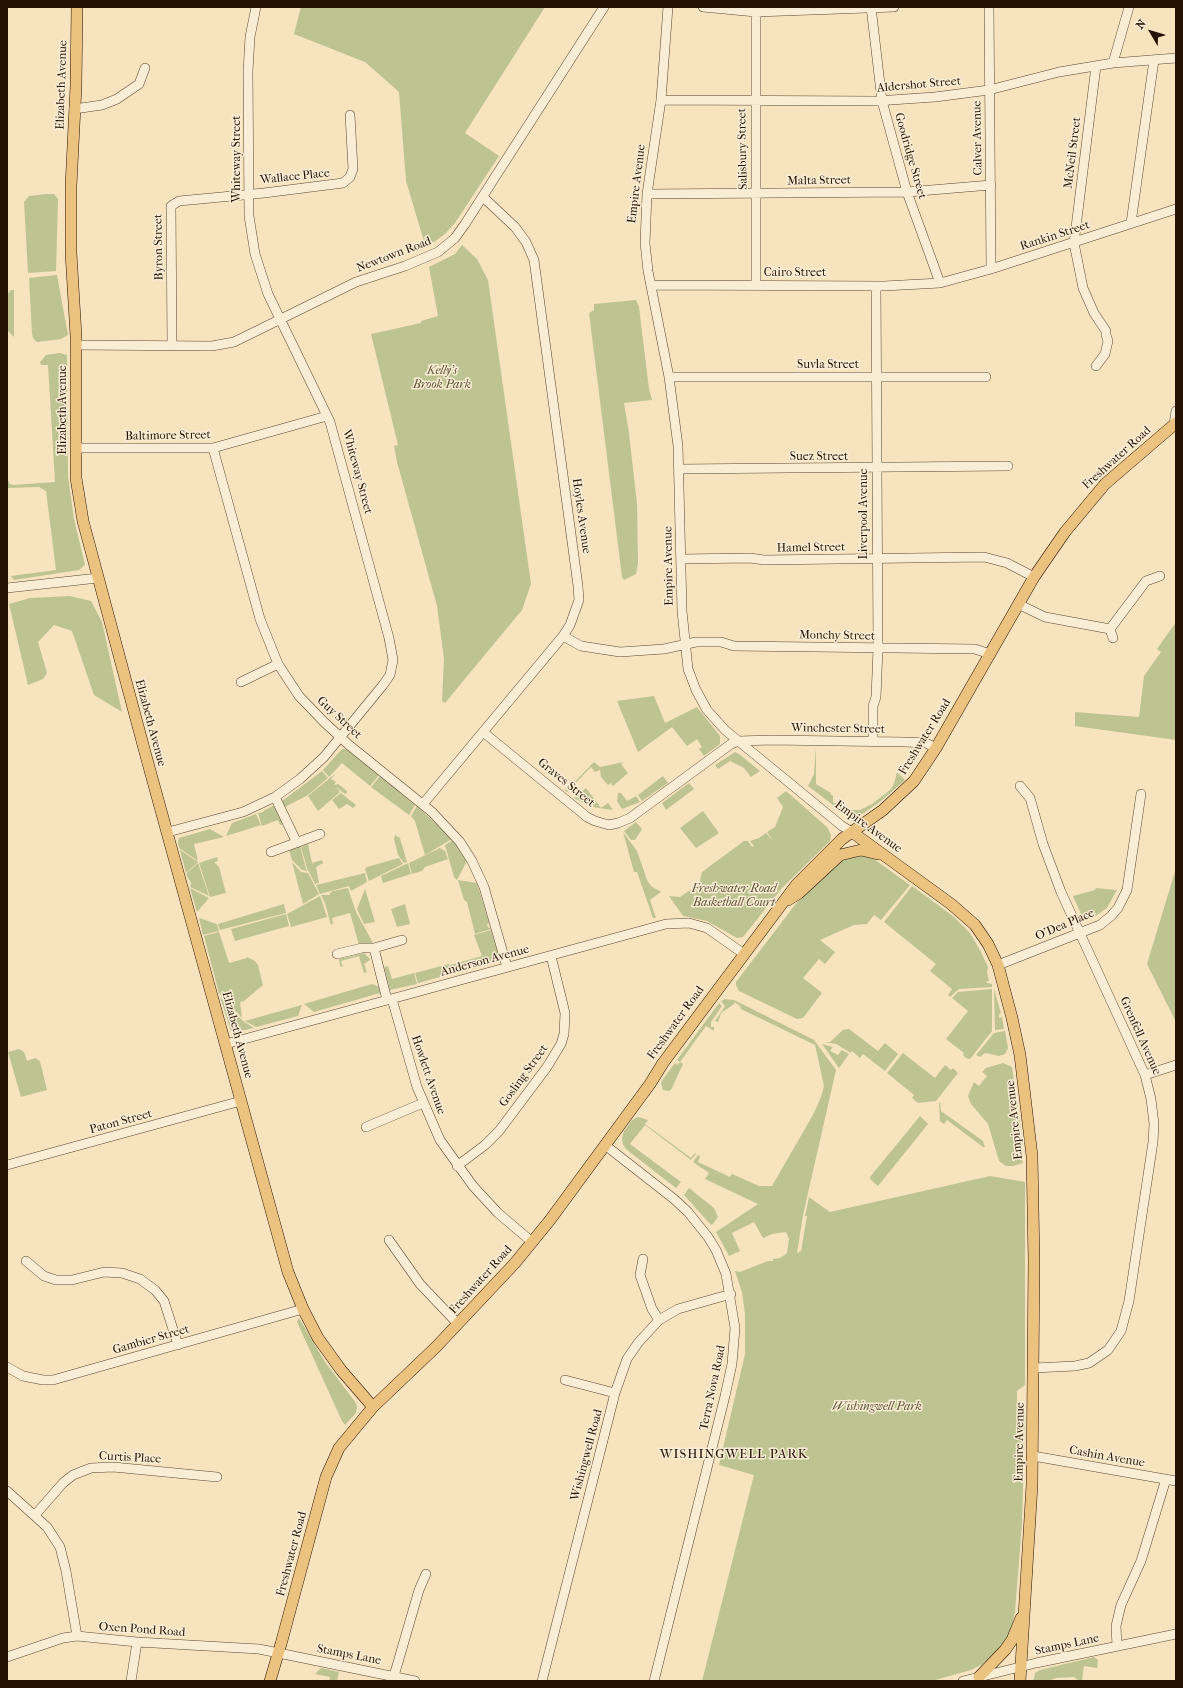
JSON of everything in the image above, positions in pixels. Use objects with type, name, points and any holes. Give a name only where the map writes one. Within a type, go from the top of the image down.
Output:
[{"type":"main road","name":"Elizabeth Avenue","points":[[77,7],[71,246],[76,345],[76,478],[79,500],[98,578],[280,1247],[303,1309],[318,1338],[333,1360],[373,1407]]},
{"type":"main road","name":"Freshwater Road","points":[[270,1681],[326,1477],[339,1448],[373,1407],[458,1324],[504,1275],[532,1242],[796,885],[809,871],[852,832],[883,810],[906,790],[936,748],[1034,577],[1065,532],[1097,492],[1175,424]]},
{"type":"main road","name":"Empire Avenue","points":[[852,832],[951,904],[975,925],[988,944],[998,966],[1020,1055],[1031,1137],[1034,1189],[1033,1456],[1020,1681]]},
{"type":"main road","points":[[784,902],[799,893],[840,855],[861,850],[885,855]]},
{"type":"main road","points":[[979,1677],[1005,1650],[1025,1613]]},
{"type":"street","name":"Whiteway Street","points":[[168,832],[238,814],[275,797],[309,772],[387,680],[393,660],[391,645],[354,505],[327,416],[264,284],[255,254],[250,227],[248,50],[256,7]]},
{"type":"street","name":"Newtown Road","points":[[76,345],[224,345],[241,340],[356,282],[405,266],[438,252],[455,238],[604,7]]},
{"type":"street","name":"Empire Avenue","points":[[668,7],[661,100],[646,194],[645,243],[651,285],[669,378],[676,431],[679,469],[684,645],[688,669],[701,700],[713,717],[739,741],[842,826],[852,832]]},
{"type":"street","points":[[703,7],[756,12],[770,9],[894,7]]},
{"type":"street","name":"Calver Avenue","points":[[989,7],[991,270]]},
{"type":"street","points":[[1113,63],[1129,7]]},
{"type":"street","name":"Goodridge Street","points":[[871,8],[882,101],[908,192],[940,283]]},
{"type":"street","name":"Salisbury Street","points":[[756,12],[756,285]]},
{"type":"street","name":"Aldershot Street","points":[[661,100],[755,102],[882,101],[989,90],[1041,75],[1113,63],[1176,58]]},
{"type":"street","points":[[1131,223],[1154,60]]},
{"type":"street","name":"McNeil Street","points":[[1096,66],[1074,243],[1083,288],[1094,313],[1106,330],[1108,341],[1105,354],[1096,366]]},
{"type":"street","points":[[74,109],[96,106],[117,100],[139,84],[145,68]]},
{"type":"street","name":"Wallace Place","points":[[250,194],[343,183],[350,177],[353,169],[350,115]]},
{"type":"street","name":"Malta Street","points":[[646,194],[908,192],[991,185]]},
{"type":"street","name":"Byron Street","points":[[172,345],[171,206],[179,201],[250,194]]},
{"type":"street","name":"Hoyles Avenue","points":[[423,804],[563,636],[578,605],[579,590],[535,266],[528,247],[518,231],[482,197]]},
{"type":"street","name":"Rankin Street","points":[[940,283],[991,270],[1176,209]]},
{"type":"street","name":"Cairo Street","points":[[651,285],[876,286],[940,283]]},
{"type":"street","name":"Liverpool Avenue","points":[[873,741],[873,706],[876,697],[878,648],[876,559],[876,286]]},
{"type":"street","name":"Suvla Street","points":[[669,378],[986,377]]},
{"type":"street","points":[[1175,424],[1176,411]]},
{"type":"street","name":"Baltimore Street","points":[[76,448],[213,448],[327,416]]},
{"type":"street","name":"Guy Street","points":[[213,448],[260,619],[278,664],[299,696],[340,737],[423,804],[450,830],[472,861],[484,887],[507,967]]},
{"type":"street","name":"Suez Street","points":[[679,469],[1008,466]]},
{"type":"street","name":"Hamel Street","points":[[681,560],[750,558],[758,560],[984,557],[1007,563],[1034,577]]},
{"type":"street","points":[[1110,629],[1146,581],[1160,576]]},
{"type":"street","points":[[7,588],[98,578]]},
{"type":"street","points":[[1018,604],[1045,617],[1110,629]]},
{"type":"street","points":[[1110,629],[1114,638]]},
{"type":"street","name":"Monchy Street","points":[[563,636],[581,646],[608,651],[642,651],[696,642],[721,642],[734,646],[975,649],[990,654]]},
{"type":"street","points":[[241,682],[278,664]]},
{"type":"street","name":"Graves Street","points":[[483,732],[587,817],[609,825],[630,818],[731,744],[739,741]]},
{"type":"street","name":"Winchester Street","points":[[739,741],[873,741],[926,743],[936,748]]},
{"type":"street","name":"Grenfell Avenue","points":[[1020,786],[1030,798],[1048,859],[1145,1075],[1152,1106],[1153,1142],[1128,1301],[1121,1330],[1108,1350],[1088,1363],[1075,1366],[1034,1368]]},
{"type":"street","name":"O'Dea Place","points":[[998,966],[1100,925],[1111,916],[1123,900],[1128,882],[1141,794]]},
{"type":"street","points":[[275,797],[297,843]]},
{"type":"street","points":[[271,852],[320,834]]},
{"type":"street","name":"Anderson Avenue","points":[[226,1044],[655,926],[682,923],[707,928],[744,954]]},
{"type":"street","points":[[337,954],[362,948],[374,948],[402,940]]},
{"type":"street","name":"Howlett Avenue","points":[[374,948],[412,1073],[423,1103],[440,1140],[457,1166],[494,1208],[532,1242]]},
{"type":"street","name":"Gosling Street","points":[[457,1166],[485,1145],[499,1130],[559,1049],[564,1034],[565,1013],[550,956]]},
{"type":"street","points":[[1145,1075],[1176,1065]]},
{"type":"street","name":"Paton Street","points":[[7,1165],[241,1101]]},
{"type":"street","points":[[366,1127],[423,1103]]},
{"type":"street","name":"Terra Nova Road","points":[[605,1144],[674,1199],[699,1225],[722,1261],[731,1294],[735,1335],[732,1364],[654,1681]]},
{"type":"street","points":[[389,1240],[420,1284],[458,1324]]},
{"type":"street","points":[[643,1259],[640,1275],[652,1309],[659,1320]]},
{"type":"street","points":[[26,1261],[44,1276],[56,1280],[72,1280],[104,1272],[114,1272],[140,1280],[154,1290],[164,1301],[178,1345]]},
{"type":"street","name":"Wishingwell Road","points":[[542,1681],[615,1393],[628,1359],[638,1343],[659,1320],[678,1309],[731,1294]]},
{"type":"street","name":"Gambier Street","points":[[7,1367],[23,1376],[43,1380],[53,1380],[303,1309]]},
{"type":"street","points":[[565,1380],[615,1393]]},
{"type":"street","name":"Cashin Avenue","points":[[1033,1456],[1176,1481]]},
{"type":"street","name":"Curtis Place","points":[[35,1515],[63,1483],[73,1475],[91,1468],[113,1467],[217,1477]]},
{"type":"street","points":[[1117,1646],[1116,1626],[1121,1605],[1141,1561],[1166,1479]]},
{"type":"street","points":[[7,1491],[47,1526],[60,1547],[66,1571],[77,1636]]},
{"type":"street","points":[[394,1676],[419,1590],[426,1574]]},
{"type":"street","name":"Stamps Lane","points":[[963,1681],[1176,1634]]},
{"type":"street","name":"Oxen Pond Road","points":[[7,1658],[63,1638],[77,1636],[137,1642],[242,1648],[278,1654]]},
{"type":"street","points":[[131,1681],[137,1642]]},
{"type":"street","name":"Stamps Lane","points":[[278,1654],[415,1681]]},
{"type":"green space","points":[[301,7],[545,7],[465,133],[499,156],[455,223],[445,234],[426,248],[406,181],[399,92],[365,62],[294,34]]},
{"type":"green space","points":[[54,194],[58,199],[56,271],[28,273],[24,202],[29,196]]},
{"type":"green space","name":"Kelly's Brook Park","points":[[462,245],[477,259],[488,280],[531,584],[522,610],[445,703],[442,701],[444,659],[437,606],[397,462],[394,446],[398,445],[371,334],[421,323],[421,321],[438,316],[429,267],[455,254]]},
{"type":"green space","points":[[57,275],[68,335],[61,339],[37,342],[33,338],[32,333],[29,278]]},
{"type":"green space","points":[[11,290],[14,290],[14,337],[7,330],[7,295]]},
{"type":"green space","points":[[636,300],[639,307],[649,389],[652,400],[624,403],[637,504],[638,563],[636,574],[624,580],[622,577],[589,313],[594,310],[594,304]]},
{"type":"green space","points":[[60,353],[67,355],[68,476],[74,519],[85,565],[79,570],[14,580],[11,576],[56,570],[46,491],[39,487],[7,488],[7,479],[10,484],[13,485],[55,482],[48,365],[41,365],[40,362],[46,355]]},
{"type":"green space","points":[[70,596],[91,601],[102,622],[122,712],[94,695],[72,631],[54,625],[38,642],[47,673],[43,679],[28,685],[9,604],[30,598]]},
{"type":"green space","points":[[1176,622],[1176,740],[1075,726],[1075,712],[1139,717],[1144,676],[1161,652],[1157,649]]},
{"type":"green space","points":[[654,696],[665,723],[697,707],[720,736],[720,744],[704,756],[699,749],[702,747],[697,739],[687,746],[672,727],[638,752],[617,701]]},
{"type":"green space","points":[[816,748],[816,784],[831,793],[830,794],[833,796],[833,803],[842,803],[842,810],[860,810],[872,804],[890,790],[894,784],[897,772],[905,780],[881,801],[858,817],[850,818],[808,786],[814,774]]},
{"type":"green space","points":[[342,749],[346,749],[379,775],[370,786],[342,763],[329,777],[323,770]]},
{"type":"green space","points":[[735,752],[760,771],[751,777],[744,768],[730,761],[718,769],[715,765]]},
{"type":"green space","points":[[594,762],[600,767],[624,762],[621,764],[628,773],[613,786],[611,783],[608,785],[601,777],[600,770],[595,772],[591,767],[567,792],[563,789],[567,790]]},
{"type":"green space","points":[[322,771],[328,778],[308,795],[285,807],[282,801]]},
{"type":"green space","points":[[336,773],[331,779],[336,782],[334,785],[338,784],[347,791],[347,793],[345,794],[336,787],[340,792],[318,811],[308,796]]},
{"type":"green space","points":[[380,776],[415,805],[409,815],[371,787]]},
{"type":"green space","points":[[663,776],[668,783],[642,801],[638,795]]},
{"type":"green space","points":[[689,783],[694,789],[666,810],[662,803]]},
{"type":"green space","points":[[586,788],[601,808],[608,803],[613,810],[592,807],[574,798]]},
{"type":"green space","name":"Freshwater Road Basketball Court","points":[[786,791],[827,827],[831,835],[830,841],[782,888],[743,937],[737,938],[707,921],[683,916],[669,896],[680,897],[693,888],[700,881],[702,872],[744,841],[748,841],[752,847],[754,846],[750,841],[759,838],[766,833],[773,841],[767,832],[775,827],[783,807],[777,798]]},
{"type":"green space","points":[[341,793],[356,805],[353,808],[347,804],[339,809],[332,800]]},
{"type":"green space","points":[[618,793],[621,793],[627,801],[636,796],[640,802],[622,809],[617,801]]},
{"type":"green space","points":[[275,805],[286,824],[280,825],[278,820],[262,826],[258,813],[264,812],[263,811]]},
{"type":"green space","points":[[417,806],[452,839],[425,855],[415,821],[411,816]]},
{"type":"green space","points":[[703,811],[719,833],[696,848],[680,828]]},
{"type":"green space","points":[[256,814],[261,825],[226,836],[232,823]]},
{"type":"green space","points":[[636,822],[642,829],[635,840],[631,840],[624,831]]},
{"type":"green space","points":[[210,829],[224,837],[194,844],[198,861],[179,848],[179,838]]},
{"type":"green space","points":[[623,832],[637,851],[647,880],[651,886],[661,892],[650,900],[656,918],[653,918],[637,872],[634,872]]},
{"type":"green space","points":[[395,835],[400,838],[407,862],[404,863],[398,855],[394,839]]},
{"type":"green space","points":[[453,840],[467,861],[457,880],[454,877],[445,845]]},
{"type":"green space","points":[[308,844],[312,863],[322,860],[323,863],[316,867],[319,883],[315,884],[307,868],[301,847]]},
{"type":"green space","points":[[300,846],[306,869],[308,871],[302,870],[292,860],[289,850]]},
{"type":"green space","points":[[440,848],[445,851],[448,859],[425,867],[422,871],[412,874],[409,863]]},
{"type":"green space","points":[[180,850],[198,862],[186,873]]},
{"type":"green space","points":[[861,856],[874,859],[910,885],[881,920],[874,915],[867,924],[854,925],[820,940],[835,952],[825,964],[819,959],[803,978],[822,993],[803,1018],[797,1019],[739,991],[736,982],[801,897],[840,860]]},
{"type":"green space","points":[[217,857],[218,861],[214,862],[219,867],[226,893],[210,897],[199,863]]},
{"type":"green space","points":[[399,858],[403,864],[369,881],[365,869],[367,867]]},
{"type":"green space","points":[[292,862],[301,872],[308,873],[319,894],[303,904]]},
{"type":"green space","points":[[198,863],[209,896],[190,887],[191,883],[186,874]]},
{"type":"green space","points":[[408,863],[411,874],[383,883],[381,876]]},
{"type":"green space","points":[[1176,868],[1176,1019],[1175,1020],[1147,964]]},
{"type":"green space","points":[[365,873],[367,882],[351,891],[349,886],[320,894],[316,885]]},
{"type":"green space","points":[[458,880],[477,883],[489,923],[487,924],[491,929],[475,934],[467,902],[464,900]]},
{"type":"green space","points":[[912,886],[954,917],[970,933],[988,967],[987,972],[989,981],[986,981],[987,983],[992,984],[992,987],[959,989],[950,997],[948,995],[952,989],[930,971],[936,964],[884,922]]},
{"type":"green space","points":[[190,888],[209,898],[197,912]]},
{"type":"green space","points":[[348,888],[356,912],[373,943],[359,945],[350,913],[332,918],[333,923],[331,925],[325,903],[321,895],[330,895],[333,891]]},
{"type":"green space","points":[[1096,888],[1117,890],[1107,908],[1094,917],[1086,918],[1081,914],[1073,896],[1095,890]]},
{"type":"green space","points":[[365,889],[375,922],[364,924],[357,909]]},
{"type":"green space","points":[[320,896],[327,917],[291,927],[287,914]]},
{"type":"green space","points":[[284,904],[286,913],[220,930],[218,924]]},
{"type":"green space","points":[[405,904],[410,924],[397,927],[391,909]]},
{"type":"green space","points":[[286,914],[289,926],[235,941],[231,929]]},
{"type":"green space","points":[[199,918],[217,924],[219,931],[203,935]]},
{"type":"green space","points":[[491,930],[498,953],[497,962],[453,974],[450,965],[482,956],[474,935]]},
{"type":"green space","points":[[219,932],[229,963],[247,957],[255,961],[258,965],[263,985],[244,1001],[240,1002],[242,1018],[219,993],[204,936]]},
{"type":"green space","points":[[364,953],[370,959],[364,964],[367,972],[364,973],[359,956],[341,961],[343,967],[340,966],[339,959]]},
{"type":"green space","points":[[449,964],[451,974],[418,983],[415,973]]},
{"type":"green space","points":[[388,966],[392,979],[414,973],[417,984],[390,990],[384,967]]},
{"type":"green space","points":[[372,984],[379,987],[380,993],[314,1012],[304,1004]]},
{"type":"green space","points":[[992,989],[992,1031],[970,1059],[966,1058],[963,1055],[964,1053],[946,1039],[968,1011],[952,998],[958,992]]},
{"type":"green space","points":[[994,989],[1001,1013],[999,1014],[999,1018],[1002,1017],[1004,1029],[995,1030]]},
{"type":"green space","points":[[220,997],[243,1021],[254,1028],[236,1032],[231,1031]]},
{"type":"green space","name":"Wishingwell Park","points":[[725,999],[734,1000],[814,1040],[836,1070],[803,1215],[797,1253],[801,1251],[809,1197],[830,1212],[990,1176],[1025,1182],[1025,1385],[1017,1391],[1017,1402],[1021,1404],[1025,1411],[1024,1456],[1022,1523],[1015,1612],[1010,1633],[1004,1643],[983,1664],[971,1670],[932,1681],[702,1681],[754,1475],[719,1465],[745,1354],[745,1314],[742,1292],[735,1271],[740,1272],[768,1261],[773,1261],[773,1259],[780,1258],[787,1253],[789,1239],[786,1232],[772,1234],[763,1238],[754,1222],[732,1233],[740,1251],[729,1256],[716,1232],[758,1204],[705,1179],[709,1173],[693,1162],[698,1155],[700,1156],[698,1162],[730,1177],[732,1174],[759,1186],[772,1186],[814,1113],[824,1086],[815,1045],[741,1009],[740,1006],[734,1002],[734,1004],[721,1013],[718,1022],[715,1021],[725,1006],[721,1001]]},
{"type":"green space","points":[[719,1003],[722,1006],[711,1022],[711,1027],[714,1027],[714,1031],[706,1026],[680,1062],[677,1060]]},
{"type":"green space","points":[[302,1005],[298,1016],[256,1027],[245,1021]]},
{"type":"green space","points":[[849,1029],[878,1051],[885,1043],[898,1054],[885,1071],[863,1054],[860,1058],[852,1051],[851,1053],[836,1044],[825,1042],[830,1042],[843,1030]]},
{"type":"green space","points":[[1005,1031],[1008,1048],[1005,1054],[999,1056],[985,1053],[980,1057],[976,1055],[994,1033]]},
{"type":"green space","points":[[822,1044],[833,1047],[830,1051],[838,1055],[842,1050],[849,1054],[839,1068]]},
{"type":"green space","points":[[19,1049],[24,1052],[27,1061],[35,1058],[40,1061],[47,1090],[21,1097],[8,1052]]},
{"type":"green space","points":[[903,1053],[935,1078],[945,1065],[951,1070],[953,1068],[958,1073],[936,1101],[918,1103],[912,1098],[914,1095],[887,1073]]},
{"type":"green space","points":[[680,1062],[683,1064],[671,1090],[663,1090],[661,1082],[675,1063],[677,1065]]},
{"type":"green space","points":[[1003,1063],[1012,1067],[1020,1122],[1023,1163],[1013,1166],[1006,1166],[999,1161],[988,1124],[971,1104],[968,1096],[974,1082],[979,1086],[987,1076],[982,1072],[986,1068]]},
{"type":"green space","points":[[940,1102],[941,1111],[983,1141],[985,1147],[947,1120],[944,1124],[940,1121]]},
{"type":"green space","points":[[920,1116],[928,1124],[878,1186],[870,1179],[870,1177]]},
{"type":"green space","points":[[638,1117],[648,1120],[645,1124],[691,1158],[695,1153],[696,1154],[691,1160],[645,1125],[630,1144],[681,1182],[676,1188],[627,1150],[623,1145],[622,1138],[624,1131],[632,1120]]},
{"type":"green space","points":[[689,1188],[714,1208],[718,1217],[713,1224],[711,1225],[684,1195]]},
{"type":"green space","points":[[299,1318],[325,1362],[356,1403],[356,1413],[345,1425],[297,1322]]},
{"type":"green space","points":[[1094,1657],[1098,1660],[1097,1668],[1084,1666],[1082,1681],[1079,1681],[1074,1677],[1056,1678],[1048,1681],[1031,1681],[1034,1679],[1035,1673],[1040,1670]]},
{"type":"green space","points":[[321,1668],[339,1672],[337,1681],[329,1681],[330,1677],[315,1674]]},
{"type":"district","name":"WISHINGWELL PARK","points":[[734,1455]]}]
